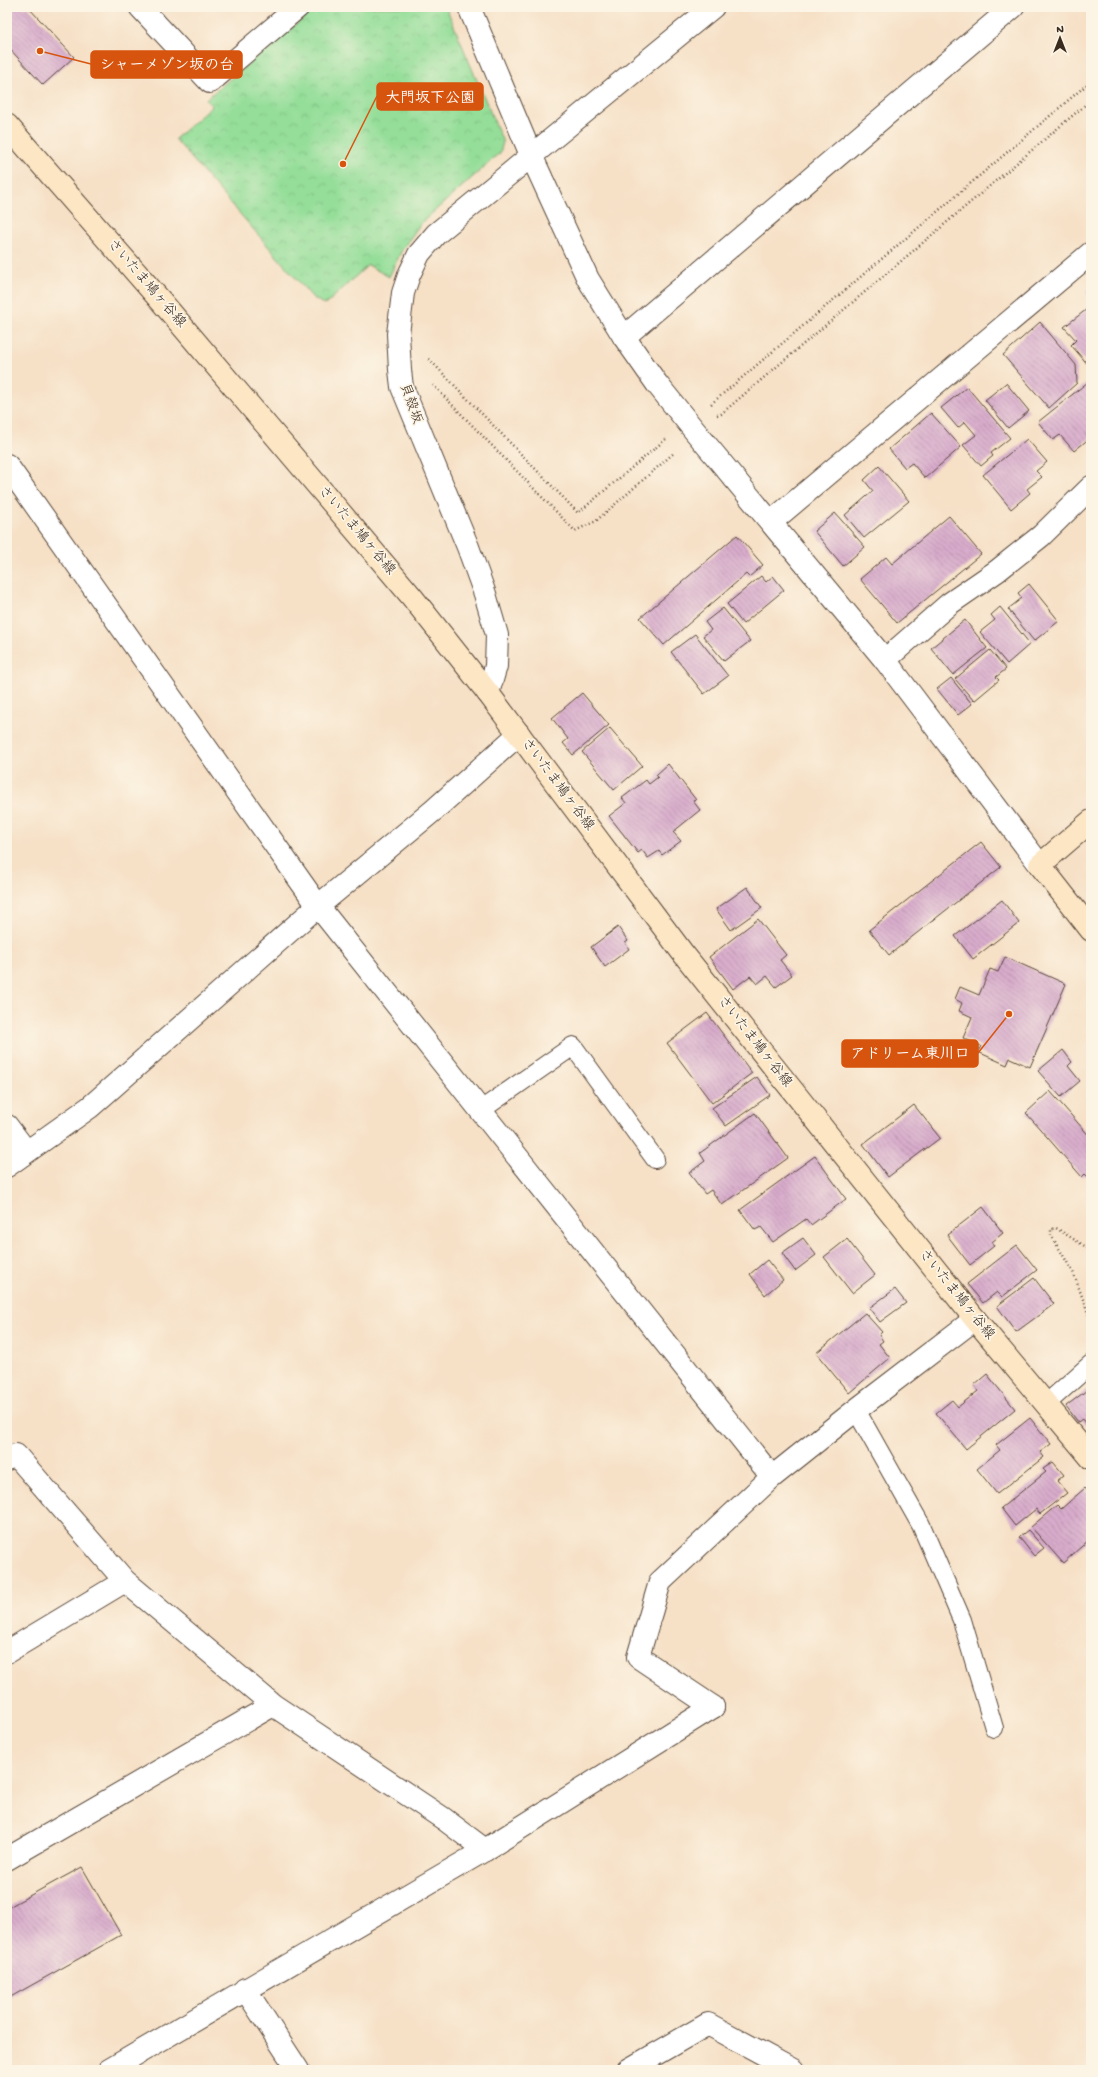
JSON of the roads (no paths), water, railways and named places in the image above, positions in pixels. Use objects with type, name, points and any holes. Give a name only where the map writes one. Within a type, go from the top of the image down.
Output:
[{"type":"main road","name":"さいたま鳩ヶ谷線","points":[[7,125],[161,301],[402,585],[488,693],[682,952],[975,1320],[1091,1458]]},
{"type":"main road","points":[[1091,821],[1040,865],[1091,930]]},
{"type":"street","points":[[140,7],[210,82],[298,7]]},
{"type":"street","points":[[469,7],[531,155],[588,278],[624,337],[657,384],[885,660],[1040,865]]},
{"type":"street","name":"貝殻坂","points":[[488,693],[496,666],[497,635],[486,594],[402,386],[398,349],[403,293],[409,275],[419,254],[436,234],[713,7]]},
{"type":"street","points":[[624,337],[1013,7]]},
{"type":"street","points":[[771,522],[1091,253]]},
{"type":"street","points":[[7,465],[318,906],[772,1477]]},
{"type":"street","points":[[885,660],[949,604],[1041,536],[1091,487]]},
{"type":"street","points":[[7,1166],[26,1151],[90,1107],[318,906],[434,810],[519,734]]},
{"type":"street","points":[[7,1126],[26,1151]]},
{"type":"street","points":[[108,2070],[485,1850],[713,1707],[638,1656],[660,1582],[772,1477],[856,1410],[975,1320]]},
{"type":"street","points":[[7,1460],[16,1455],[125,1581],[273,1705],[444,1819],[485,1850]]},
{"type":"street","points":[[7,1652],[125,1581]]},
{"type":"street","points":[[7,1859],[273,1705]]},
{"type":"street","points":[[245,1989],[298,2070]]},
{"type":"street","points":[[628,2070],[708,2024],[793,2070]]},
{"type":"lane","points":[[481,1110],[573,1046],[655,1159]]},
{"type":"lane","points":[[1046,1404],[1091,1364]]},
{"type":"lane","points":[[856,1410],[921,1525],[962,1620],[994,1728]]},
{"type":"place","name":"シャーメゾン坂の台","points":[[40,51]]},
{"type":"place","name":"大門坂下公園","points":[[343,164]]},
{"type":"place","name":"アドリーム東川口","points":[[1009,1014]]}]
